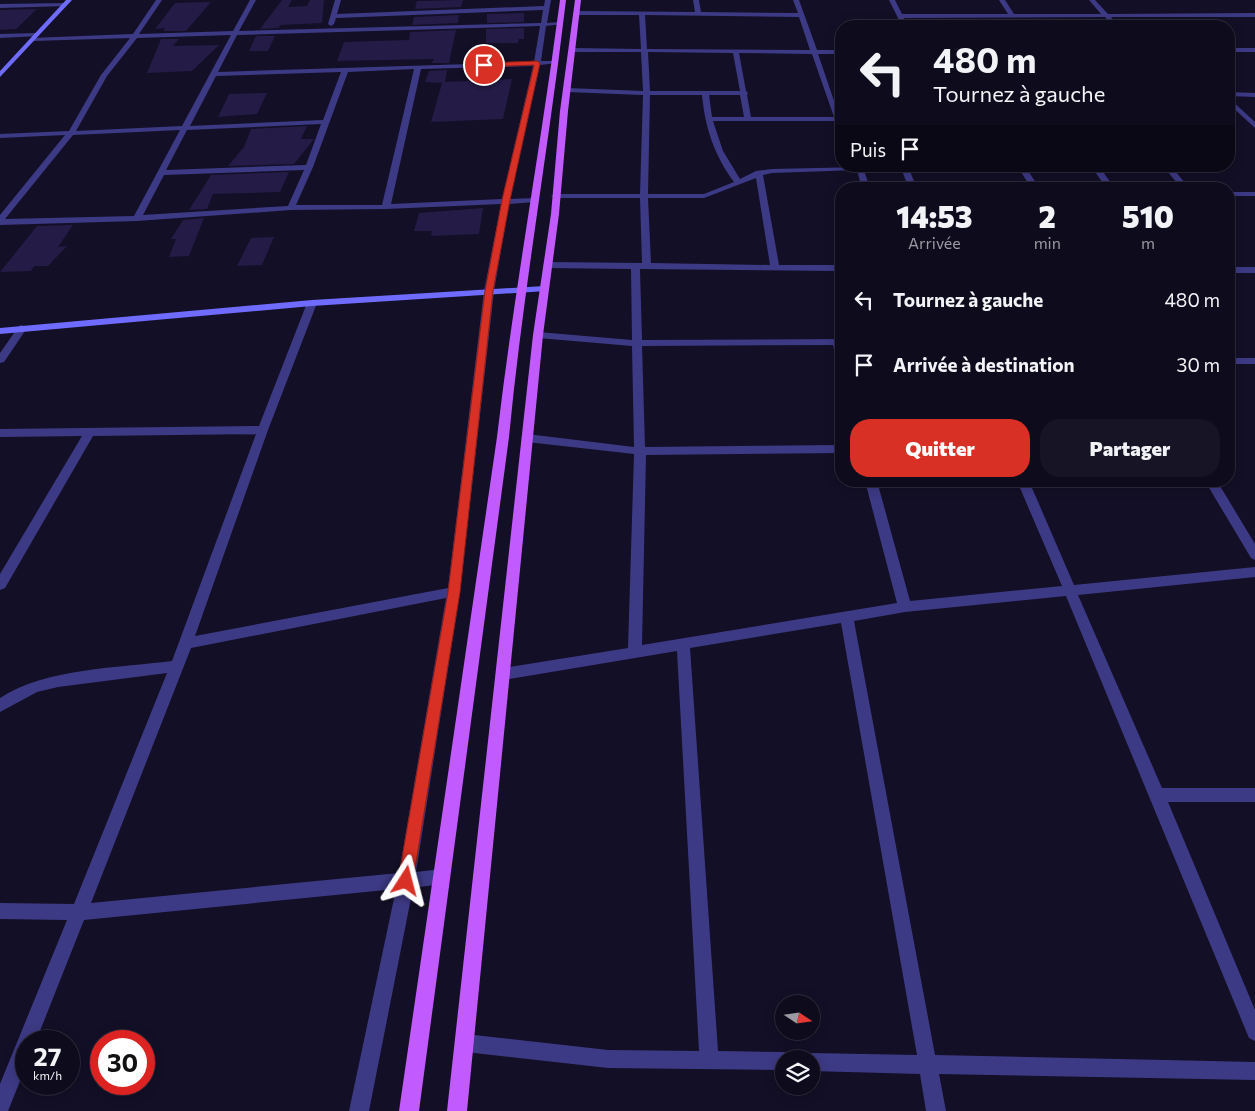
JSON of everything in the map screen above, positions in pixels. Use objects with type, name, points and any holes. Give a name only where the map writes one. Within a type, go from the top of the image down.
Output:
[{"type":"main road","points":[[409,1111],[503,437],[521,290],[563,0]]},
{"type":"main road","points":[[457,1111],[538,335],[577,6]]},
{"type":"street","points":[[0,221],[72,133],[104,75],[135,36],[159,0]]},
{"type":"street","points":[[136,218],[162,173],[212,74],[253,0]]},
{"type":"street","points":[[328,31],[338,0]]},
{"type":"street","points":[[696,0],[698,15]]},
{"type":"street","points":[[796,0],[814,52],[835,103]]},
{"type":"street","points":[[892,0],[902,20]]},
{"type":"street","points":[[1002,0],[1012,15]]},
{"type":"street","points":[[1092,0],[1110,20]]},
{"type":"street","points":[[0,6],[68,2]]},
{"type":"street","points":[[0,74],[3,68],[68,2]]},
{"type":"street","points":[[334,16],[548,4],[537,63],[506,200],[489,291],[454,592],[406,881],[359,1111]]},
{"type":"street","points":[[577,6],[642,15],[801,16]]},
{"type":"street","points":[[642,15],[647,93],[644,196],[647,266]]},
{"type":"street","points":[[900,16],[1255,15]]},
{"type":"street","points":[[0,36],[135,36],[560,24]]},
{"type":"street","points":[[572,50],[835,52]]},
{"type":"street","points":[[1235,50],[1255,50]]},
{"type":"street","points":[[736,52],[748,119]]},
{"type":"street","points":[[212,74],[554,63]]},
{"type":"street","points":[[386,207],[418,68]]},
{"type":"street","points":[[291,208],[345,70]]},
{"type":"street","points":[[567,90],[647,93],[744,93]]},
{"type":"street","points":[[705,93],[708,119],[727,168],[738,182]]},
{"type":"street","points":[[1235,94],[1255,95]]},
{"type":"street","points":[[1235,106],[1255,126]]},
{"type":"street","points":[[708,119],[835,119]]},
{"type":"street","points":[[0,136],[325,122]]},
{"type":"street","points":[[162,173],[308,167]]},
{"type":"street","points":[[555,196],[704,196],[721,191],[759,173],[835,169]]},
{"type":"street","points":[[1172,172],[1180,182]]},
{"type":"street","points":[[759,173],[775,267]]},
{"type":"street","points":[[1235,194],[1255,194]]},
{"type":"street","points":[[0,221],[136,218],[291,208],[386,207],[534,200]]},
{"type":"street","points":[[547,265],[835,268]]},
{"type":"street","points":[[635,266],[640,451],[635,650]]},
{"type":"street","points":[[1235,270],[1255,270]]},
{"type":"street","points":[[0,330],[312,303],[544,289]]},
{"type":"street","points":[[32,1030],[186,643],[263,430],[312,303]]},
{"type":"street","points":[[0,360],[22,328]]},
{"type":"street","points":[[538,335],[636,343],[835,342]]},
{"type":"street","points":[[1235,361],[1255,361]]},
{"type":"street","points":[[0,433],[263,430]]},
{"type":"street","points":[[0,585],[90,431]]},
{"type":"street","points":[[527,438],[640,451],[835,448]]},
{"type":"street","points":[[873,487],[905,606]]},
{"type":"street","points":[[1025,487],[1255,1032]]},
{"type":"street","points":[[1215,487],[1255,556]]},
{"type":"street","points":[[504,674],[635,650],[905,606],[1255,572]]},
{"type":"street","points":[[186,643],[454,592]]},
{"type":"street","points":[[846,616],[936,1111]]},
{"type":"street","points":[[683,643],[709,1060]]},
{"type":"street","points":[[0,706],[34,687],[177,666]]},
{"type":"street","points":[[1157,796],[1255,795]]},
{"type":"street","points":[[0,911],[80,912],[442,877]]},
{"type":"street","points":[[465,1043],[608,1059],[775,1061]]},
{"type":"street","points":[[820,1062],[1255,1071]]},
{"type":"street","points":[[0,1107],[15,1071]]},
{"type":"building","points":[[282,0],[292,0],[288,7],[307,6],[310,0],[324,0],[322,23],[280,25],[279,28],[260,29]]},
{"type":"building","points":[[463,0],[461,7],[415,9],[417,1]]},
{"type":"building","points":[[211,2],[186,31],[164,31],[165,28],[155,29],[175,3]]},
{"type":"building","points":[[37,9],[16,29],[0,30],[0,10]]},
{"type":"building","points":[[524,13],[524,22],[487,23],[487,14]]},
{"type":"building","points":[[459,15],[458,23],[412,25],[414,17]]},
{"type":"building","points":[[524,28],[524,39],[519,39],[518,43],[486,43],[486,29]]},
{"type":"building","points":[[456,30],[449,63],[432,63],[434,59],[337,61],[344,42],[409,40],[410,32]]},
{"type":"building","points":[[256,36],[275,36],[268,51],[249,51]]},
{"type":"building","points":[[161,39],[179,39],[173,46],[219,45],[192,71],[147,73]]},
{"type":"building","points":[[447,70],[445,82],[512,79],[503,119],[431,122],[442,83],[425,82],[429,71]]},
{"type":"building","points":[[267,93],[257,114],[218,117],[229,94]]},
{"type":"building","points":[[307,126],[301,139],[314,139],[294,164],[228,166],[244,147],[251,129]]},
{"type":"building","points":[[289,172],[280,192],[213,194],[207,209],[189,210],[211,175]]},
{"type":"building","points":[[483,208],[479,234],[431,236],[432,231],[414,231],[419,213]]},
{"type":"building","points":[[204,218],[189,256],[169,257],[176,239],[171,239],[183,220]]},
{"type":"building","points":[[73,225],[58,247],[67,246],[48,266],[34,266],[31,271],[0,272],[37,226]]},
{"type":"building","points":[[274,237],[262,265],[237,266],[251,238]]},
{"type":"route","points":[[406,881],[454,592],[489,291],[506,200],[537,63],[484,65]]}]
